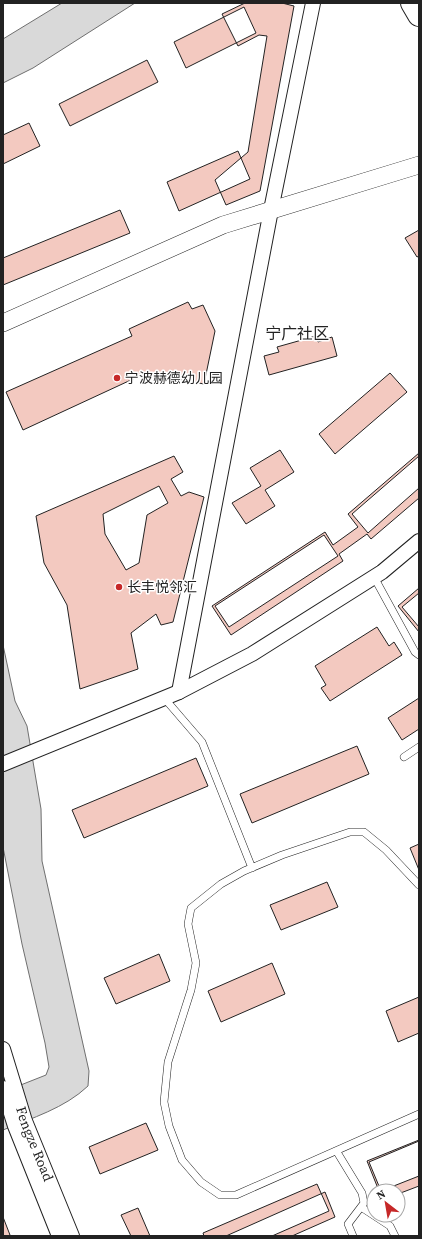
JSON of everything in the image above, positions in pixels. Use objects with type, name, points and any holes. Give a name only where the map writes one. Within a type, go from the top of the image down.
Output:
[{"type":"main road","points":[[412,3],[419,15]]},
{"type":"street","points":[[180,692],[271,210],[313,3]]},
{"type":"street","points":[[3,322],[223,225],[419,165]]},
{"type":"street","points":[[3,764],[165,699],[252,654],[374,577],[419,540]]},
{"type":"street","name":"Fengze Road","points":[[3,1049],[7,1083],[60,1236]]},
{"type":"street","name":"Fengze Road","points":[[20,1123],[72,1236]]},
{"type":"lane","points":[[374,577],[415,652],[419,655]]},
{"type":"lane","points":[[165,699],[202,742],[252,868]]},
{"type":"lane","points":[[404,757],[419,747]]},
{"type":"lane","points":[[419,885],[386,850],[364,832],[350,832],[282,855],[252,868],[221,884],[191,908],[188,924],[196,964],[191,990],[168,1062],[164,1102],[169,1126],[182,1160],[201,1182],[220,1195],[236,1195],[338,1152],[419,1114]]},
{"type":"lane","points":[[338,1152],[362,1193],[364,1203],[348,1224],[353,1236]]},
{"type":"lane","points":[[361,1207],[390,1226],[395,1236]]},
{"type":"shaded area","points":[[62,3],[135,3],[33,68],[3,83],[3,39]]},
{"type":"shaded area","points":[[3,645],[15,701],[27,726],[41,809],[42,861],[89,1071],[88,1086],[79,1094],[48,1112],[3,1130],[3,1092],[46,1075],[49,1067],[45,1043],[22,944],[3,847]]},
{"type":"building","points":[[245,3],[282,3],[294,6],[260,191],[226,205],[215,180],[248,152],[267,36],[259,35],[238,46],[222,14]]},
{"type":"building","points":[[244,7],[256,33],[186,68],[174,42]]},
{"type":"building","points":[[147,60],[158,82],[70,126],[59,104]]},
{"type":"building","points":[[29,123],[40,146],[3,164],[3,135]]},
{"type":"building","points":[[238,151],[250,179],[179,211],[167,182]]},
{"type":"building","points":[[120,210],[130,233],[3,285],[3,258]]},
{"type":"building","points":[[419,230],[419,256],[417,257],[405,238]]},
{"type":"building","points":[[188,302],[192,309],[203,305],[215,331],[204,384],[146,373],[23,430],[6,392],[132,336],[129,329]]},
{"type":"building","points":[[316,336],[318,342],[332,337],[337,356],[269,375],[264,356],[279,352],[277,347]]},
{"type":"building","points":[[390,373],[407,392],[335,454],[319,434]]},
{"type":"building","points":[[280,450],[294,472],[265,490],[275,506],[246,524],[232,503],[261,486],[250,468]]},
{"type":"building","points":[[419,453],[419,498],[371,539],[367,534],[339,554],[343,561],[231,635],[212,606],[325,532],[333,545],[358,527],[348,514]]},
{"type":"building","name":"长丰悦邻汇","points":[[174,456],[183,472],[171,479],[181,496],[189,492],[204,497],[173,622],[161,625],[156,614],[131,633],[138,669],[80,689],[67,605],[44,563],[36,516]],"holes":[[[159,486],[168,503],[147,515],[139,563],[126,570],[105,534],[103,514]]]},
{"type":"building","points":[[419,456],[419,488],[368,533],[352,514]]},
{"type":"building","points":[[324,535],[338,556],[229,627],[215,606]]},
{"type":"building","points":[[419,588],[419,632],[398,606]]},
{"type":"building","points":[[419,593],[419,627],[402,607]]},
{"type":"building","points":[[377,627],[389,646],[394,642],[402,655],[330,701],[321,688],[326,685],[315,666]]},
{"type":"building","points":[[419,698],[419,729],[402,740],[388,718]]},
{"type":"building","points":[[357,746],[369,774],[252,823],[240,794]]},
{"type":"building","points":[[196,758],[208,786],[84,838],[72,810]]},
{"type":"building","points":[[419,844],[419,870],[410,848]]},
{"type":"building","points":[[327,882],[338,907],[281,930],[270,905]]},
{"type":"building","points":[[159,954],[170,981],[116,1004],[104,978]]},
{"type":"building","points":[[272,963],[285,994],[221,1022],[208,991]]},
{"type":"building","points":[[419,997],[419,1033],[398,1042],[386,1011]]},
{"type":"building","points":[[146,1123],[158,1150],[100,1174],[89,1147]]},
{"type":"building","points":[[419,1140],[419,1186],[406,1191],[406,1183],[376,1183],[367,1161]]},
{"type":"building","points":[[419,1141],[419,1176],[401,1183],[378,1183],[369,1162]]},
{"type":"building","points":[[317,1184],[329,1211],[272,1236],[204,1236],[203,1233]]},
{"type":"building","points":[[325,1192],[335,1217],[292,1236],[226,1236]]},
{"type":"building","points":[[138,1208],[150,1236],[131,1236],[121,1215]]},
{"type":"building","points":[[3,1217],[10,1235],[8,1236],[3,1236]]},
{"type":"place","name":"宁波赫德幼儿园","points":[[117,378]]},
{"type":"place","name":"长丰悦邻汇","points":[[119,587]]},
{"type":"district","name":"宁广社区","points":[[297,333]]}]
